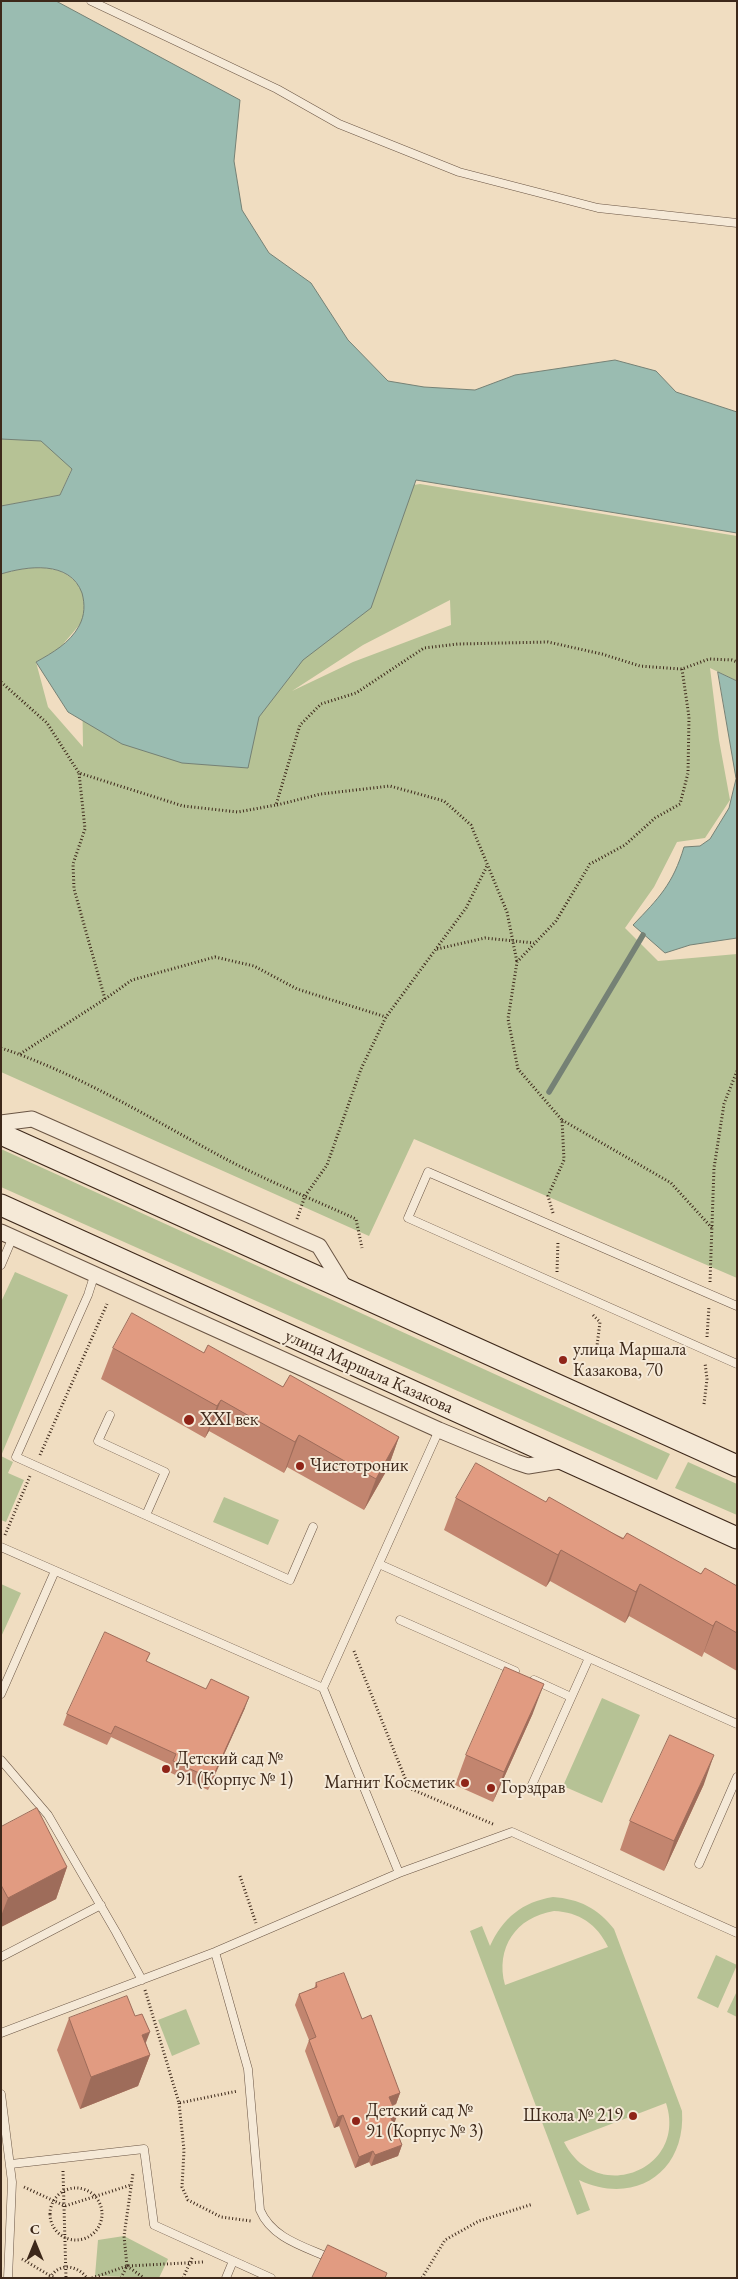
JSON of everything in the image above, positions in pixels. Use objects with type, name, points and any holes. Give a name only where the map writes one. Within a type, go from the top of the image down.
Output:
[{"type":"street","points":[[1,1123],[32,1119],[319,1246],[347,1291]]},
{"type":"street","points":[[1,1134],[737,1466]]},
{"type":"street","name":"улица Маршала Казакова","points":[[1,1205],[737,1538]]},
{"type":"street","points":[[7,1236],[95,1273],[438,1430],[528,1466],[565,1460]]},
{"type":"lane","points":[[92,1],[276,89],[340,124],[459,172],[598,208],[737,223]]},
{"type":"lane","points":[[737,1306],[428,1172],[408,1218],[737,1364]]},
{"type":"lane","points":[[1,1265],[7,1236]]},
{"type":"lane","points":[[95,1273],[88,1295],[16,1457],[290,1580],[313,1527]]},
{"type":"lane","points":[[110,1415],[98,1441],[165,1472],[146,1515]]},
{"type":"lane","points":[[322,1688],[438,1430]]},
{"type":"lane","points":[[1,1547],[322,1688],[399,1872]]},
{"type":"lane","points":[[379,1564],[737,1724]]},
{"type":"lane","points":[[1,1694],[55,1571]]},
{"type":"lane","points":[[400,1620],[571,1697]]},
{"type":"lane","points":[[531,1786],[589,1658]]},
{"type":"lane","points":[[1,1760],[48,1815],[101,1905],[142,1980]]},
{"type":"lane","points":[[699,1864],[737,1777]]},
{"type":"lane","points":[[1,2033],[215,1952],[399,1872],[512,1832],[737,1933]]},
{"type":"lane","points":[[1,1957],[101,1905]]},
{"type":"lane","points":[[215,1952],[248,2069],[260,2210],[265,2221],[278,2234],[338,2262]]},
{"type":"lane","points":[[1,2094],[12,2182],[8,2278]]},
{"type":"lane","points":[[11,2164],[144,2148],[154,2225],[271,2278]]},
{"type":"lane","points":[[226,2278],[233,2261]]},
{"type":"path","points":[[276,805],[300,724],[321,704],[356,693],[424,648],[458,644],[548,642],[602,654],[640,666],[682,669],[709,659],[737,662]]},
{"type":"path","points":[[517,962],[556,921],[590,864],[625,845],[655,818],[680,804],[688,773],[689,736],[689,717],[682,669]]},
{"type":"path","points":[[1,682],[47,723],[79,773],[85,829],[73,864],[74,889],[105,999]]},
{"type":"path","points":[[79,773],[183,806],[238,812],[321,794],[390,786],[444,801],[471,825],[507,912],[517,962],[508,1019],[518,1070],[562,1120],[671,1183],[712,1228]]},
{"type":"path","points":[[297,1219],[305,1196],[327,1165],[361,1068],[386,1018],[466,908],[487,866]]},
{"type":"path","points":[[436,949],[485,938],[535,943]]},
{"type":"path","points":[[20,1054],[132,980],[215,956],[254,966],[297,989],[386,1018]]},
{"type":"path","points":[[1,1048],[20,1054],[120,1100],[224,1158],[356,1219],[362,1248]]},
{"type":"path","points":[[704,1404],[707,1379],[704,1349],[707,1340],[710,1294],[714,1168],[724,1104],[737,1071]]},
{"type":"path","points":[[560,1285],[557,1272],[558,1228],[548,1196],[564,1160],[562,1120]]},
{"type":"path","points":[[1,1542],[107,1304]]},
{"type":"path","points":[[587,1310],[600,1322],[596,1354]]},
{"type":"path","points":[[347,1634],[408,1788],[512,1832]]},
{"type":"path","points":[[240,1876],[257,1926]]},
{"type":"path","points":[[142,1980],[179,2103],[184,2150],[182,2187],[188,2200],[204,2210],[221,2217],[244,2221],[265,2221]]},
{"type":"path","points":[[179,2103],[250,2089]]},
{"type":"path","points":[[121,2278],[127,2266],[124,2236],[136,2150]]},
{"type":"path","points":[[62,2158],[67,2238],[66,2278]]},
{"type":"path","points":[[12,2182],[65,2206],[131,2185]]},
{"type":"path","points":[[73,2187],[84,2188],[95,2196],[100,2203],[102,2214],[100,2225],[93,2234],[83,2239],[67,2238],[54,2229],[49,2219],[50,2208],[53,2200],[64,2190],[73,2187]]},
{"type":"path","points":[[422,2278],[445,2240],[479,2221],[533,2204]]},
{"type":"path","points":[[183,2278],[198,2245]]},
{"type":"path","points":[[10,2253],[52,2277],[60,2268],[71,2266],[82,2271],[87,2278]]},
{"type":"path","points":[[92,2278],[127,2266],[233,2261]]},
{"type":"path","points":[[127,2266],[144,2278]]},
{"type":"green space","points":[[1,139],[379,490],[420,484],[737,536],[737,681],[710,668],[719,740],[730,800],[705,838],[677,842],[654,887],[625,928],[658,961],[737,954],[737,1278],[414,1139],[369,1236],[1,1072],[1,574],[22,569],[44,568],[65,573],[80,588],[71,470],[60,495],[1,506]],"holes":[[[450,600],[451,625],[353,662],[292,691],[363,645]],[[81,623],[83,746],[83,747],[48,707],[36,662],[59,649]]]},
{"type":"green space","points":[[1,1149],[670,1454],[657,1480],[1,1187]]},
{"type":"green space","points":[[15,1272],[68,1295],[1,1456],[1,1302]]},
{"type":"green space","points":[[1,1456],[13,1462],[8,1473],[24,1480],[6,1522],[1,1520]]},
{"type":"green space","points":[[688,1462],[737,1484],[737,1515],[675,1488]]},
{"type":"green space","points":[[224,1497],[279,1520],[268,1545],[213,1522]]},
{"type":"green space","points":[[1,1584],[21,1593],[1,1637]]},
{"type":"green space","points":[[602,1698],[640,1715],[602,1803],[563,1786]]},
{"type":"green space","points":[[553,1897],[580,1902],[595,1910],[614,1929],[682,2111],[681,2133],[675,2152],[666,2167],[653,2178],[637,2186],[619,2189],[599,2187],[579,2180],[590,2210],[577,2215],[470,1931],[482,1926],[490,1946],[507,1920],[523,1907],[542,1899]],"holes":[[[554,1911],[571,1914],[586,1921],[593,1926],[608,1947],[505,1985],[503,1959],[506,1947],[512,1936],[519,1927],[529,1920],[541,1914]],[[666,2103],[669,2127],[664,2146],[652,2162],[635,2172],[616,2175],[597,2172],[578,2161],[564,2142]]]},
{"type":"green space","points":[[716,1955],[737,1965],[718,2008],[697,1998]]},
{"type":"green space","points":[[737,1991],[737,2017],[727,2012]]},
{"type":"green space","points":[[186,2009],[200,2044],[172,2056],[158,2020]]},
{"type":"green space","points":[[124,2236],[168,2259],[159,2278],[95,2276],[98,2240]]},
{"type":"water","points":[[1,1],[56,1],[240,100],[234,161],[242,210],[269,253],[311,283],[348,340],[388,381],[424,387],[475,390],[515,375],[615,360],[656,371],[676,392],[737,412],[737,533],[416,480],[371,608],[303,660],[259,717],[248,768],[182,763],[122,744],[68,712],[36,662],[60,647],[75,632],[83,614],[82,593],[76,582],[58,570],[35,568],[1,574],[1,506],[60,495],[72,469],[41,441],[1,439]]},
{"type":"water","points":[[718,672],[737,681],[737,938],[690,945],[665,953],[633,925],[670,881],[684,847],[700,846],[710,839],[729,808],[736,779]]},
{"type":"building","points":[[132,1313],[204,1353],[208,1345],[283,1387],[290,1375],[399,1437],[376,1479],[299,1435],[295,1442],[221,1400],[217,1406],[113,1348]]},
{"type":"building","points":[[476,1463],[546,1502],[549,1497],[623,1539],[627,1533],[701,1574],[705,1568],[737,1586],[737,1633],[716,1621],[713,1626],[640,1584],[636,1592],[561,1550],[558,1555],[456,1498]]},
{"type":"building","points":[[105,1632],[150,1653],[146,1661],[206,1689],[211,1679],[249,1697],[212,1779],[173,1761],[176,1754],[115,1726],[111,1734],[67,1714]]},
{"type":"building","points":[[505,1667],[544,1684],[504,1772],[466,1755]]},
{"type":"building","points":[[670,1735],[714,1755],[674,1841],[630,1821]]},
{"type":"building","points":[[37,1808],[67,1867],[8,1898],[1,1885],[1,1827]]},
{"type":"building","points":[[344,1973],[362,2019],[371,2015],[400,2093],[389,2097],[397,2116],[391,2118],[402,2145],[375,2155],[373,2151],[359,2157],[343,2115],[338,2117],[309,2040],[316,2037],[299,1994],[317,1987],[316,1983]]},
{"type":"building","points":[[127,1996],[135,2016],[142,2014],[150,2032],[142,2035],[150,2055],[91,2077],[69,2018]]},
{"type":"building","points":[[328,2245],[387,2273],[385,2278],[312,2278]]},
{"type":"waterway","points":[[549,1092],[643,935]]},
{"type":"place","name":"улица Маршала Казакова, 70","points":[[563,1360]]},
{"type":"place","name":"XXI век","points":[[189,1420]]},
{"type":"place","name":"Чистотроник","points":[[300,1466]]},
{"type":"place","name":"Детский сад № 91 (Корпус № 1)","points":[[166,1769]]},
{"type":"place","name":"Магнит Косметик","points":[[465,1783]]},
{"type":"place","name":"Горздрав","points":[[491,1788]]},
{"type":"place","name":"Школа № 219","points":[[633,2116]]},
{"type":"place","name":"Детский сад № 91 (Корпус № 3)","points":[[356,2121]]}]
